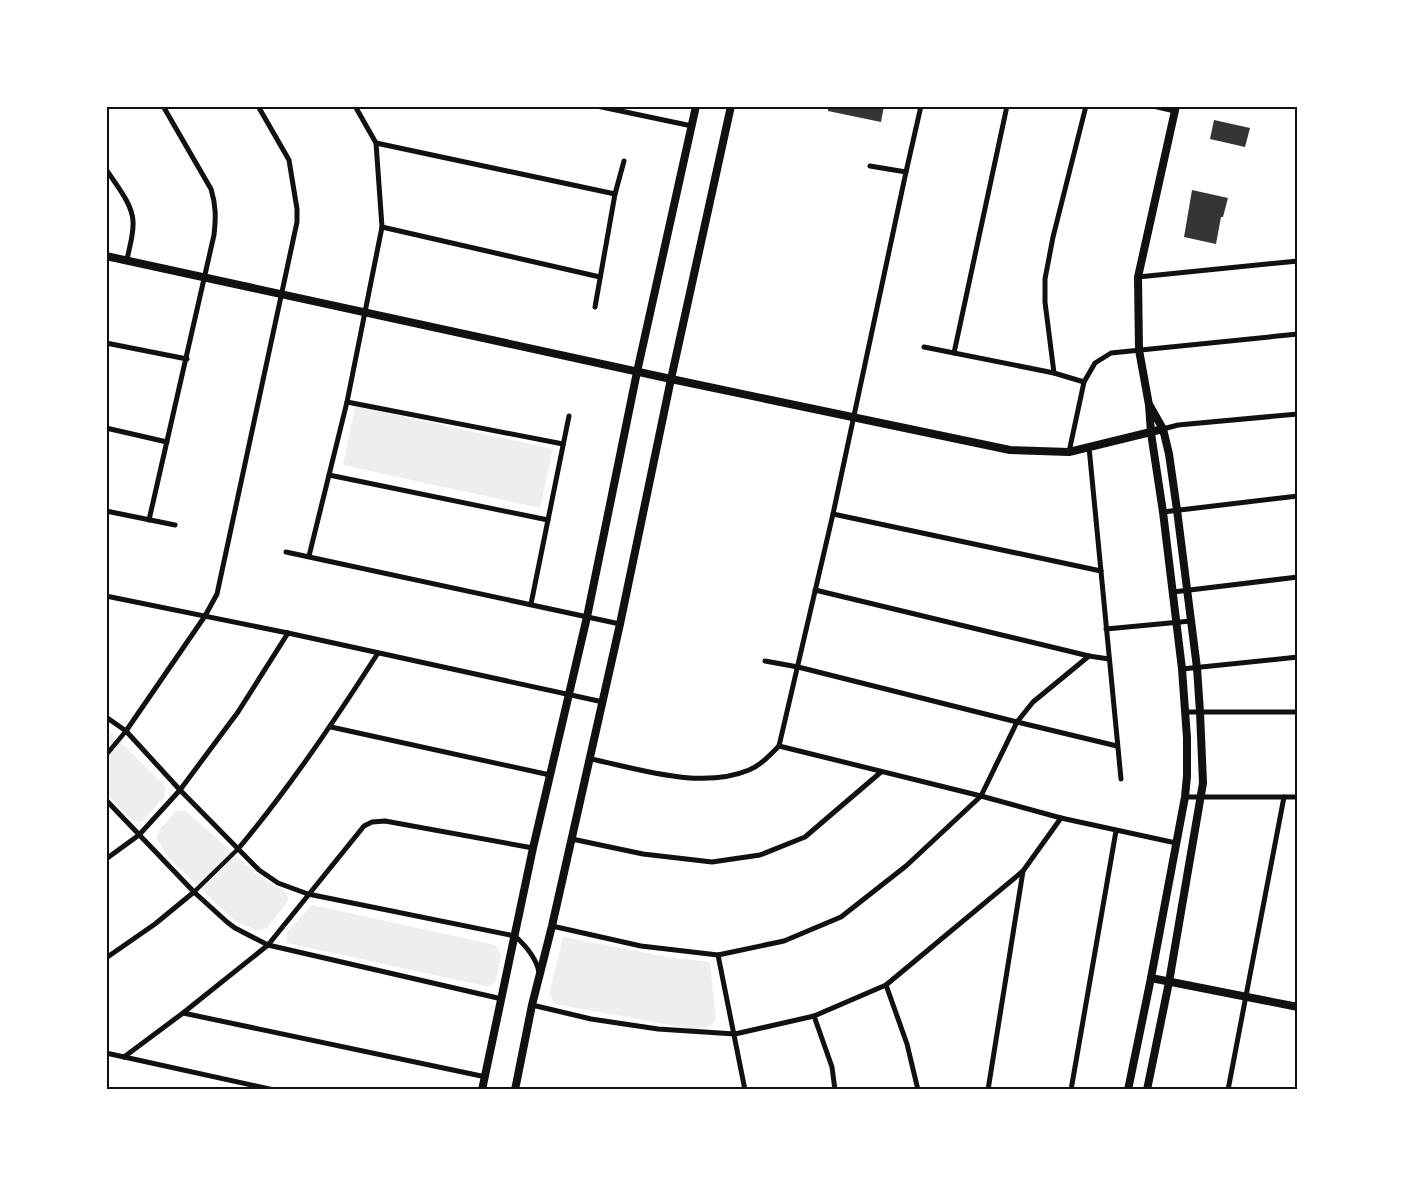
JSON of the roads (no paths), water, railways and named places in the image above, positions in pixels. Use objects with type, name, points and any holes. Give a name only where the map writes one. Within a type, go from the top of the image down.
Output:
[{"type":"street","points":[[149,520],[214,235],[216,218],[216,204],[211,189],[163,106]]},
{"type":"street","points":[[106,755],[126,731],[206,616],[217,594],[295,235],[297,209],[289,160],[258,106]]},
{"type":"street","points":[[309,556],[347,402],[382,227],[376,143],[355,106]]},
{"type":"street","points":[[597,106],[692,126]]},
{"type":"street","points":[[482,1090],[533,848],[587,617],[637,372],[696,106]]},
{"type":"street","points":[[516,1090],[532,1005],[591,759],[670,379],[731,106]]},
{"type":"street","points":[[591,759],[682,777],[717,778],[749,770],[766,760],[779,746],[833,514],[921,106]]},
{"type":"street","points":[[954,353],[1007,106]]},
{"type":"street","points":[[1054,373],[1045,302],[1045,279],[1053,237],[1086,106]]},
{"type":"street","points":[[1128,1090],[1151,978],[1185,797],[1187,776],[1186,712],[1177,623],[1163,512],[1150,433],[1149,405],[1139,350],[1138,277],[1176,109],[1154,106]]},
{"type":"street","points":[[376,143],[615,194]]},
{"type":"street","points":[[595,307],[615,194],[624,161]]},
{"type":"street","points":[[870,166],[906,172]]},
{"type":"street","points":[[106,169],[132,214],[133,232],[127,260]]},
{"type":"street","points":[[382,227],[600,277]]},
{"type":"street","points":[[106,256],[637,372],[1010,450],[1069,452],[1178,425],[1298,414]]},
{"type":"street","points":[[1138,277],[1298,261]]},
{"type":"street","points":[[1069,452],[1084,382],[1096,362],[1111,354],[1298,334]]},
{"type":"street","points":[[106,343],[186,359]]},
{"type":"street","points":[[924,347],[1054,373],[1084,382]]},
{"type":"street","points":[[347,402],[564,444]]},
{"type":"street","points":[[1148,1090],[1169,982],[1201,796],[1202,750],[1191,621],[1169,454],[1164,428],[1149,405]]},
{"type":"street","points":[[531,604],[569,416]]},
{"type":"street","points":[[106,428],[167,442]]},
{"type":"street","points":[[1089,447],[1121,779]]},
{"type":"street","points":[[329,475],[548,520]]},
{"type":"street","points":[[1163,512],[1298,496]]},
{"type":"street","points":[[106,511],[175,524]]},
{"type":"street","points":[[833,514],[1101,572]]},
{"type":"street","points":[[286,552],[620,624]]},
{"type":"street","points":[[1173,592],[1298,577]]},
{"type":"street","points":[[815,590],[1089,656],[1109,659]]},
{"type":"street","points":[[106,596],[288,633],[602,702]]},
{"type":"street","points":[[1106,629],[1191,621]]},
{"type":"street","points":[[106,859],[139,835],[180,790],[238,712],[288,633]]},
{"type":"street","points":[[106,958],[155,924],[194,892],[238,849],[331,727],[378,653]]},
{"type":"street","points":[[552,926],[640,946],[718,955],[784,941],[841,917],[906,866],[981,796],[1017,722],[1033,702],[1089,656]]},
{"type":"street","points":[[1182,670],[1298,657]]},
{"type":"street","points":[[765,661],[798,667],[1117,746]]},
{"type":"street","points":[[1186,712],[1298,712]]},
{"type":"street","points":[[106,717],[126,731],[180,790],[268,878],[308,894],[515,936],[532,954],[540,974]]},
{"type":"street","points":[[331,727],[550,775]]},
{"type":"street","points":[[779,746],[981,796],[1061,818],[1176,843]]},
{"type":"street","points":[[572,839],[644,854],[712,862],[760,855],[805,837],[881,772]]},
{"type":"street","points":[[1228,1090],[1284,796]]},
{"type":"street","points":[[1185,797],[1298,797]]},
{"type":"street","points":[[106,800],[194,892],[235,928],[268,945],[502,999]]},
{"type":"street","points":[[532,1005],[591,1019],[658,1029],[735,1034],[814,1016],[886,985],[1023,871],[1061,818]]},
{"type":"street","points":[[124,1057],[184,1013],[268,945],[357,832],[364,826],[372,822],[386,821],[533,848]]},
{"type":"street","points":[[1071,1090],[1116,831]]},
{"type":"street","points":[[988,1090],[1023,871]]},
{"type":"street","points":[[718,955],[745,1090]]},
{"type":"street","points":[[1151,978],[1298,1007]]},
{"type":"street","points":[[886,985],[907,1044],[918,1090]]},
{"type":"street","points":[[184,1013],[486,1077]]},
{"type":"street","points":[[814,1016],[832,1067],[835,1090]]},
{"type":"street","points":[[106,1053],[274,1090]]}]
